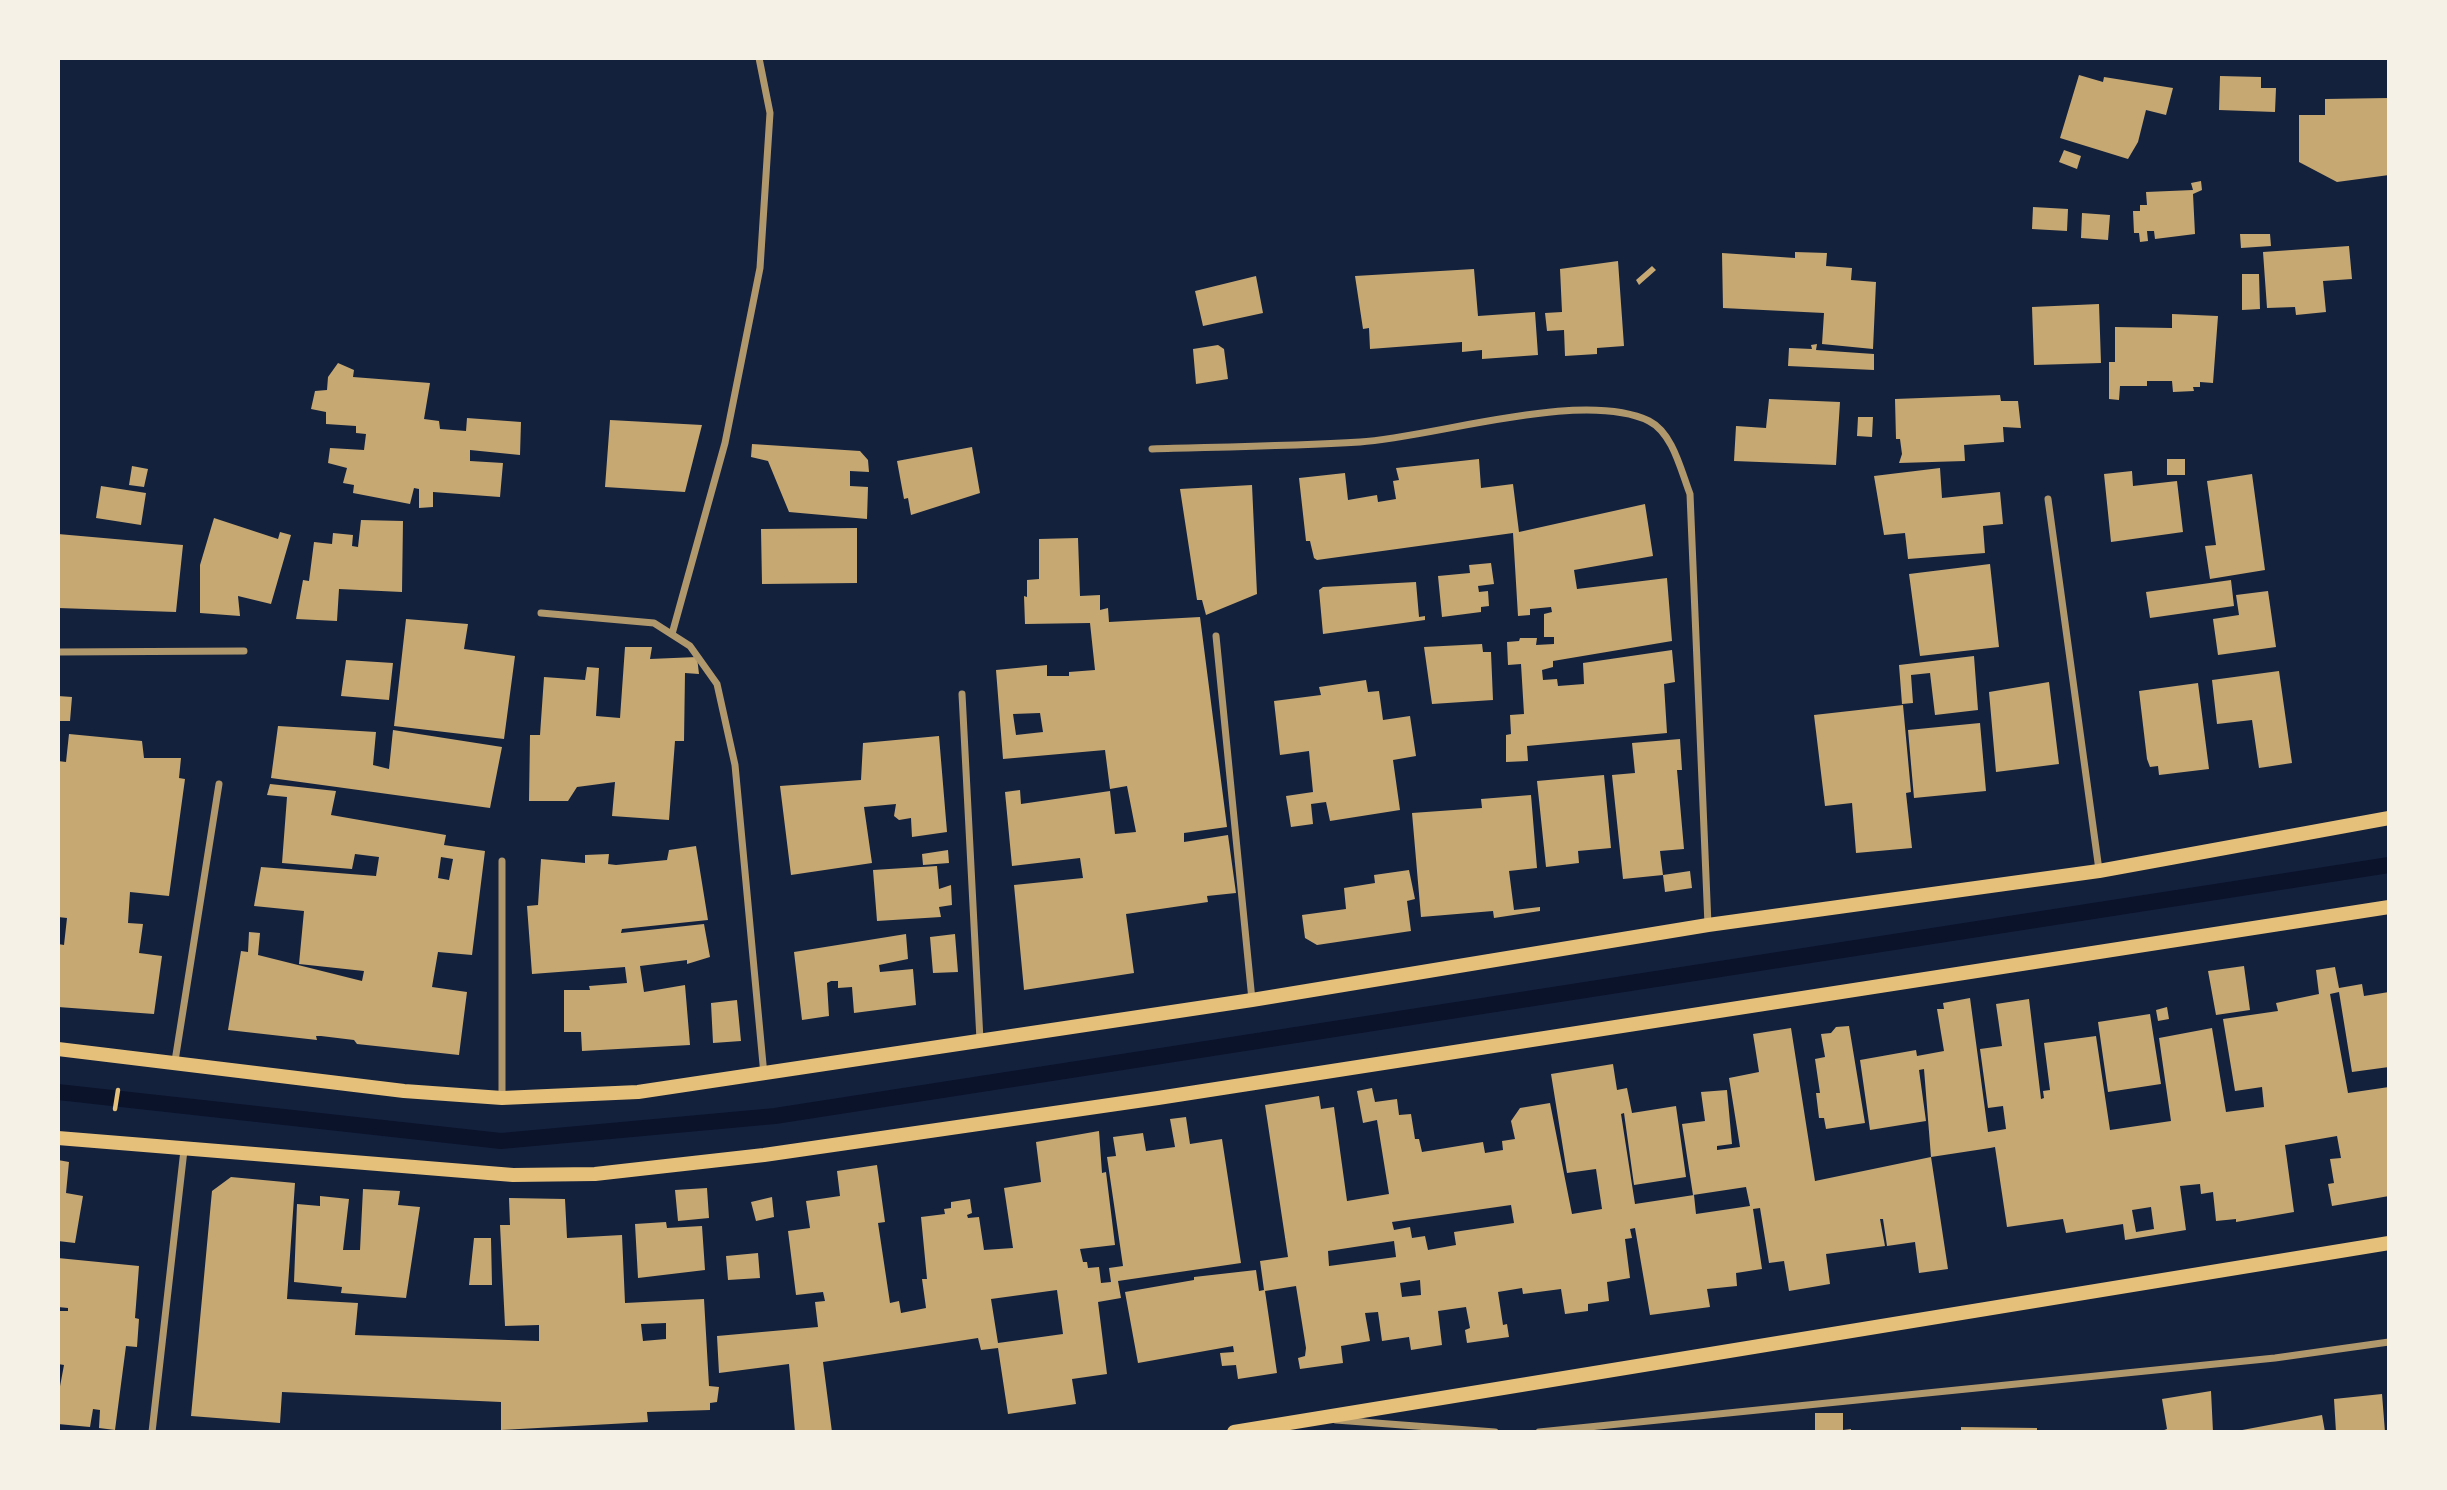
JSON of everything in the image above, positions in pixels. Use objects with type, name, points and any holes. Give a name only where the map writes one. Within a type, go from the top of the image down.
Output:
[{"type":"main road","points":[[58,1049],[175,1061],[404,1091],[502,1098],[638,1092],[764,1076],[1252,1000],[1708,925],[2099,871],[2389,818]]},
{"type":"main road","points":[[58,1138],[513,1175],[595,1174],[764,1156],[2389,906]]},
{"type":"main road","points":[[1234,1432],[1578,1378],[2389,1243]]},
{"type":"street","points":[[672,634],[725,443],[760,268],[770,113],[759,58]]},
{"type":"street","points":[[1152,449],[1362,442],[1583,408],[1625,412],[1652,423],[1671,446],[1690,494],[1708,925]]},
{"type":"street","points":[[2048,499],[2099,871]]},
{"type":"street","points":[[541,613],[654,623],[690,646],[717,684],[735,765],[764,1076]]},
{"type":"street","points":[[1216,636],[1252,1000]]},
{"type":"street","points":[[58,652],[244,651]]},
{"type":"street","points":[[962,694],[980,1041]]},
{"type":"street","points":[[175,1061],[219,784]]},
{"type":"street","points":[[502,861],[502,1098]]},
{"type":"street","points":[[152,1432],[184,1150]]},
{"type":"street","points":[[1539,1432],[2275,1358],[2389,1342]]},
{"type":"street","points":[[1311,1418],[1496,1432]]},
{"type":"path","points":[[115,1114],[118,1087]]},
{"type":"building","points":[[2079,75],[2103,82],[2104,77],[2173,88],[2166,115],[2146,110],[2138,142],[2128,159],[2060,138]]},
{"type":"building","points":[[2220,76],[2261,77],[2261,88],[2276,88],[2275,112],[2219,110]]},
{"type":"building","points":[[2389,98],[2389,175],[2337,182],[2299,162],[2299,115],[2325,115],[2325,99]]},
{"type":"building","points":[[2064,150],[2081,156],[2077,169],[2059,162]]},
{"type":"building","points":[[2201,181],[2202,190],[2193,194],[2195,234],[2155,239],[2154,231],[2147,231],[2148,241],[2140,242],[2139,233],[2134,233],[2133,211],[2140,211],[2140,205],[2147,205],[2146,192],[2193,190],[2191,183]]},
{"type":"building","points":[[2033,207],[2068,209],[2067,231],[2032,229]]},
{"type":"building","points":[[2082,213],[2110,215],[2108,240],[2081,238]]},
{"type":"building","points":[[2240,234],[2270,234],[2271,246],[2241,248]]},
{"type":"building","points":[[2349,246],[2352,279],[2323,281],[2326,312],[2296,315],[2295,307],[2267,308],[2263,252]]},
{"type":"building","points":[[1795,252],[1827,253],[1826,266],[1852,268],[1851,280],[1876,282],[1873,349],[1822,344],[1824,313],[1723,308],[1722,253],[1795,258]]},
{"type":"building","points":[[1618,261],[1624,346],[1597,348],[1597,354],[1565,356],[1564,330],[1547,331],[1545,313],[1562,312],[1560,269]]},
{"type":"building","points":[[1652,266],[1656,270],[1639,285],[1636,280]]},
{"type":"building","points":[[1474,269],[1478,316],[1535,312],[1538,355],[1482,359],[1482,350],[1462,352],[1462,342],[1370,349],[1369,328],[1363,329],[1355,276]]},
{"type":"building","points":[[2242,274],[2259,274],[2260,309],[2242,310]]},
{"type":"building","points":[[1256,276],[1263,313],[1203,326],[1195,291]]},
{"type":"building","points":[[2099,304],[2101,363],[2034,365],[2032,307]]},
{"type":"building","points":[[2172,314],[2218,316],[2213,383],[2200,382],[2200,387],[2193,387],[2194,391],[2173,392],[2172,381],[2147,381],[2147,386],[2120,386],[2119,400],[2109,399],[2109,362],[2115,362],[2115,327],[2172,328]]},
{"type":"building","points":[[1817,344],[1816,350],[1874,354],[1874,370],[1788,366],[1789,348],[1812,349],[1811,345]]},
{"type":"building","points":[[1218,345],[1224,349],[1228,379],[1196,384],[1193,349]]},
{"type":"building","points":[[338,363],[354,370],[353,377],[430,383],[424,419],[439,421],[440,429],[466,431],[467,418],[521,422],[520,455],[470,450],[470,461],[503,463],[500,497],[433,492],[433,507],[419,508],[419,489],[414,488],[410,504],[353,493],[354,485],[343,483],[347,468],[328,463],[330,448],[364,450],[366,434],[356,433],[356,426],[326,424],[326,412],[311,409],[315,391],[327,390],[328,377]]},
{"type":"building","points":[[2000,395],[2001,401],[2018,401],[2021,428],[2003,427],[2004,442],[1964,445],[1965,461],[1899,463],[1902,454],[1900,439],[1896,439],[1895,399]]},
{"type":"building","points":[[1769,399],[1840,402],[1836,465],[1734,461],[1736,426],[1766,428]]},
{"type":"building","points":[[1858,417],[1873,417],[1872,437],[1857,436]]},
{"type":"building","points":[[610,420],[702,425],[685,492],[605,487]]},
{"type":"building","points":[[752,444],[860,451],[868,460],[869,472],[850,471],[850,486],[868,487],[867,519],[789,512],[768,461],[751,457]]},
{"type":"building","points":[[972,447],[980,493],[911,515],[908,498],[904,499],[897,461]]},
{"type":"building","points":[[1479,459],[1481,488],[1513,484],[1519,532],[1645,504],[1653,556],[1574,570],[1577,589],[1667,578],[1672,641],[1553,661],[1553,667],[1542,670],[1543,680],[1557,679],[1558,686],[1584,684],[1583,663],[1672,650],[1675,682],[1664,684],[1667,733],[1527,746],[1528,761],[1506,762],[1506,735],[1511,734],[1510,715],[1524,714],[1521,664],[1508,665],[1507,642],[1519,641],[1520,638],[1537,638],[1536,645],[1554,644],[1554,637],[1544,637],[1544,614],[1552,612],[1551,607],[1530,609],[1530,615],[1518,616],[1513,533],[1317,560],[1314,558],[1310,541],[1306,541],[1299,478],[1345,473],[1348,500],[1377,495],[1378,502],[1396,499],[1393,481],[1399,480],[1396,468]]},
{"type":"building","points":[[2167,459],[2185,459],[2185,475],[2167,475]]},
{"type":"building","points":[[132,466],[148,469],[144,487],[129,485]]},
{"type":"building","points":[[1940,468],[1942,498],[2000,492],[2003,524],[1983,526],[1985,553],[1908,559],[1905,533],[1884,535],[1874,476]]},
{"type":"building","points":[[2132,471],[2133,486],[2177,481],[2183,532],[2111,542],[2104,474]]},
{"type":"building","points":[[2252,474],[2265,570],[2210,579],[2205,546],[2216,545],[2207,481]]},
{"type":"building","points":[[1252,485],[1257,594],[1206,615],[1202,600],[1197,600],[1180,489]]},
{"type":"building","points":[[101,486],[146,493],[141,525],[96,518]]},
{"type":"building","points":[[214,518],[278,539],[280,532],[291,535],[271,604],[238,596],[240,616],[200,613],[200,565]]},
{"type":"building","points":[[361,520],[403,521],[402,592],[339,589],[337,621],[296,619],[303,580],[309,581],[314,542],[332,544],[333,533],[353,535],[352,546],[358,547]]},
{"type":"building","points":[[857,528],[857,583],[762,584],[761,529]]},
{"type":"building","points":[[58,534],[183,545],[176,612],[58,608]]},
{"type":"building","points":[[1078,538],[1080,596],[1100,595],[1100,610],[1108,608],[1109,622],[1200,617],[1227,827],[1184,833],[1184,842],[1228,835],[1236,893],[1207,896],[1208,902],[1126,914],[1134,973],[1024,990],[1014,885],[1083,878],[1080,858],[1012,866],[1005,792],[1020,790],[1021,804],[1110,791],[1115,834],[1136,832],[1127,786],[1110,789],[1105,750],[1003,759],[996,670],[1047,665],[1047,676],[1069,676],[1069,672],[1095,670],[1090,623],[1025,624],[1024,596],[1027,597],[1027,580],[1039,579],[1039,539]],"holes":[[[1040,713],[1043,732],[1016,735],[1013,714]]]},
{"type":"building","points":[[1491,563],[1494,584],[1478,586],[1479,592],[1488,591],[1489,606],[1481,607],[1481,612],[1442,617],[1438,576],[1470,573],[1469,565]]},
{"type":"building","points":[[1990,564],[1999,647],[1920,656],[1909,574]]},
{"type":"building","points":[[2231,580],[2234,606],[2150,618],[2146,592]]},
{"type":"building","points":[[1416,582],[1419,617],[1425,616],[1425,620],[1323,634],[1319,590],[1323,587]]},
{"type":"building","points":[[2268,591],[2276,647],[2218,655],[2213,619],[2239,615],[2236,595]]},
{"type":"building","points":[[406,619],[468,624],[464,649],[515,656],[504,739],[394,726]]},
{"type":"building","points":[[1482,644],[1483,652],[1491,652],[1493,700],[1432,704],[1424,647]]},
{"type":"building","points":[[625,647],[652,647],[650,659],[697,657],[699,674],[685,673],[684,741],[675,741],[669,820],[612,816],[615,782],[577,787],[568,801],[529,801],[530,735],[540,735],[544,677],[585,680],[587,667],[599,668],[596,716],[620,718]]},
{"type":"building","points":[[1974,656],[1978,710],[1935,715],[1930,673],[1911,675],[1913,703],[1902,704],[1899,665]]},
{"type":"building","points":[[346,660],[393,663],[389,700],[341,696]]},
{"type":"building","points":[[2279,671],[2292,763],[2259,768],[2252,720],[2217,724],[2212,680]]},
{"type":"building","points":[[1366,680],[1368,692],[1379,691],[1383,720],[1410,716],[1416,756],[1393,760],[1400,810],[1330,821],[1326,802],[1311,804],[1313,824],[1291,827],[1286,796],[1313,792],[1309,751],[1280,755],[1274,701],[1321,695],[1319,687]]},
{"type":"building","points":[[2049,682],[2059,764],[1996,772],[1989,692]]},
{"type":"building","points":[[2198,683],[2209,769],[2159,775],[2158,766],[2150,767],[2147,759],[2139,691]]},
{"type":"building","points":[[58,696],[72,697],[70,721],[58,721]]},
{"type":"building","points":[[1903,705],[1911,792],[1906,793],[1912,848],[1856,853],[1852,803],[1825,806],[1814,715]]},
{"type":"building","points":[[1980,723],[1986,791],[1914,798],[1908,730]]},
{"type":"building","points":[[278,726],[376,732],[373,765],[389,769],[393,730],[502,747],[490,808],[271,778]]},
{"type":"building","points":[[69,734],[142,741],[144,758],[181,758],[179,778],[185,779],[169,896],[130,892],[128,923],[143,924],[139,953],[162,956],[154,1014],[58,1007],[58,944],[64,945],[67,918],[58,917],[58,761],[66,762]]},
{"type":"building","points":[[939,736],[947,832],[912,837],[911,818],[899,820],[894,816],[896,804],[864,807],[872,863],[791,875],[780,786],[861,780],[863,743]]},
{"type":"building","points":[[1680,739],[1682,770],[1677,770],[1684,849],[1660,851],[1663,875],[1623,879],[1612,775],[1635,773],[1632,743]]},
{"type":"building","points":[[1604,775],[1611,848],[1578,851],[1579,863],[1546,867],[1537,781]]},
{"type":"building","points":[[270,784],[336,791],[331,815],[446,835],[444,845],[485,851],[472,955],[438,952],[432,987],[467,992],[459,1055],[357,1044],[354,1040],[321,1036],[316,1036],[317,1040],[228,1030],[241,951],[248,952],[249,932],[260,933],[258,955],[362,981],[364,971],[299,964],[304,911],[254,906],[261,867],[376,876],[379,857],[355,854],[352,869],[282,863],[287,797],[267,795]],"holes":[[[441,857],[453,859],[449,880],[438,878]]]},
{"type":"building","points":[[1531,795],[1537,868],[1509,871],[1514,910],[1540,907],[1540,911],[1494,918],[1493,911],[1421,917],[1412,813],[1482,808],[1481,799]]},
{"type":"building","points":[[696,846],[708,920],[622,929],[621,933],[704,924],[710,957],[687,964],[687,960],[640,966],[644,992],[685,985],[690,1045],[582,1051],[581,1032],[564,1032],[564,990],[590,990],[589,986],[627,983],[625,967],[532,974],[527,906],[538,905],[541,859],[585,863],[585,855],[609,854],[608,864],[616,865],[667,860],[669,850]]},
{"type":"building","points":[[948,850],[949,863],[923,865],[922,854]]},
{"type":"building","points":[[937,866],[939,889],[951,885],[952,905],[939,907],[941,917],[877,921],[873,870]]},
{"type":"building","points":[[1409,870],[1415,899],[1407,901],[1411,931],[1317,945],[1305,938],[1302,915],[1346,909],[1344,888],[1375,883],[1374,875]]},
{"type":"building","points":[[1690,871],[1692,888],[1665,892],[1663,875]]},
{"type":"building","points":[[906,934],[908,959],[879,965],[880,972],[913,969],[916,1005],[854,1013],[852,987],[838,988],[838,981],[831,981],[827,983],[829,1016],[802,1020],[794,952]]},
{"type":"building","points":[[955,934],[958,972],[933,973],[930,937]]},
{"type":"building","points":[[2244,966],[2250,1010],[2216,1015],[2208,971]]},
{"type":"building","points":[[2335,967],[2339,988],[2362,984],[2364,996],[2389,992],[2389,1067],[2352,1072],[2339,992],[2330,994],[2348,1093],[2389,1087],[2389,1196],[2332,1206],[2328,1184],[2334,1183],[2330,1159],[2341,1158],[2337,1136],[2285,1145],[2294,1212],[2236,1222],[2236,1219],[2216,1221],[2213,1192],[2201,1194],[2200,1184],[2180,1186],[2186,1230],[2125,1240],[2123,1224],[2066,1233],[2063,1219],[2007,1227],[1995,1147],[1931,1157],[1924,1069],[1919,1070],[1926,1121],[1870,1130],[1860,1060],[1916,1050],[1917,1056],[1944,1051],[1937,1009],[1944,1009],[1943,1003],[1970,998],[1988,1132],[2006,1129],[2003,1106],[1988,1108],[1980,1049],[2002,1046],[1996,1004],[2029,999],[2041,1099],[2044,1098],[2043,1091],[2050,1090],[2044,1043],[2096,1036],[2110,1130],[2171,1121],[2159,1038],[2212,1028],[2226,1112],[2264,1107],[2262,1087],[2235,1091],[2223,1019],[2278,1011],[2276,1003],[2319,994],[2316,970]],"holes":[[[2151,1207],[2154,1229],[2136,1232],[2132,1210]]]},
{"type":"building","points":[[737,1000],[741,1041],[713,1043],[711,1003]]},
{"type":"building","points":[[2167,1007],[2169,1019],[2158,1021],[2156,1010]]},
{"type":"building","points":[[2150,1014],[2161,1084],[2108,1092],[2098,1022]]},
{"type":"building","points":[[1849,1026],[1865,1123],[1826,1129],[1824,1118],[1819,1118],[1816,1093],[1820,1093],[1815,1059],[1825,1057],[1821,1034],[1831,1033],[1836,1027]]},
{"type":"building","points":[[1791,1028],[1815,1181],[1931,1157],[1948,1269],[1919,1273],[1915,1242],[1887,1246],[1883,1219],[1880,1219],[1885,1246],[1826,1254],[1830,1284],[1789,1291],[1784,1261],[1769,1263],[1760,1208],[1753,1209],[1762,1269],[1736,1273],[1737,1286],[1707,1289],[1710,1307],[1650,1315],[1635,1228],[1630,1229],[1632,1238],[1625,1239],[1630,1278],[1607,1282],[1609,1301],[1588,1304],[1588,1311],[1565,1314],[1561,1289],[1523,1294],[1522,1288],[1498,1292],[1503,1325],[1507,1324],[1509,1337],[1467,1343],[1465,1330],[1470,1328],[1466,1307],[1438,1311],[1442,1345],[1411,1350],[1409,1337],[1382,1341],[1378,1312],[1365,1313],[1370,1341],[1341,1346],[1343,1363],[1300,1369],[1298,1358],[1305,1356],[1306,1348],[1296,1286],[1265,1291],[1277,1373],[1238,1379],[1236,1365],[1222,1366],[1220,1353],[1234,1352],[1233,1346],[1138,1363],[1125,1292],[1194,1280],[1194,1277],[1256,1270],[1259,1291],[1264,1290],[1260,1261],[1288,1257],[1265,1105],[1319,1096],[1321,1109],[1334,1107],[1347,1201],[1389,1194],[1377,1120],[1363,1123],[1357,1091],[1372,1088],[1375,1102],[1397,1099],[1399,1115],[1411,1114],[1415,1139],[1419,1139],[1422,1152],[1483,1142],[1485,1153],[1503,1150],[1502,1141],[1515,1139],[1511,1121],[1520,1108],[1550,1103],[1572,1214],[1602,1209],[1596,1169],[1567,1173],[1551,1074],[1613,1064],[1617,1090],[1627,1088],[1632,1113],[1676,1106],[1686,1177],[1634,1185],[1624,1113],[1621,1114],[1635,1204],[1694,1195],[1696,1214],[1750,1206],[1746,1187],[1693,1195],[1682,1124],[1705,1121],[1701,1092],[1727,1090],[1732,1144],[1717,1146],[1717,1150],[1740,1147],[1729,1078],[1759,1072],[1753,1034]],"holes":[[[1511,1205],[1514,1223],[1454,1232],[1456,1245],[1428,1250],[1425,1236],[1412,1238],[1410,1227],[1394,1230],[1392,1222]],[[1394,1241],[1396,1257],[1329,1266],[1328,1251]],[[1420,1280],[1421,1295],[1402,1297],[1400,1283]]]},
{"type":"building","points":[[1186,1117],[1190,1144],[1222,1139],[1241,1263],[1118,1281],[1121,1298],[1098,1302],[1107,1374],[1072,1379],[1076,1404],[1008,1414],[998,1348],[981,1350],[978,1338],[823,1362],[832,1432],[795,1432],[789,1364],[719,1373],[717,1336],[818,1327],[815,1302],[825,1301],[823,1292],[796,1295],[788,1231],[810,1228],[806,1201],[840,1196],[837,1171],[877,1165],[885,1222],[878,1223],[890,1303],[899,1301],[901,1313],[926,1308],[922,1279],[927,1279],[921,1217],[945,1214],[944,1209],[951,1208],[951,1202],[970,1199],[972,1213],[967,1215],[968,1218],[979,1217],[984,1250],[1013,1248],[1004,1188],[1041,1182],[1036,1142],[1099,1131],[1102,1173],[1106,1172],[1115,1245],[1080,1249],[1083,1262],[1087,1262],[1088,1268],[1099,1267],[1101,1283],[1111,1282],[1109,1268],[1123,1266],[1107,1157],[1116,1156],[1113,1137],[1143,1133],[1146,1151],[1175,1147],[1170,1119]],"holes":[[[1057,1290],[1063,1334],[998,1343],[991,1299]]]},
{"type":"building","points":[[58,1160],[69,1162],[66,1193],[83,1196],[75,1243],[58,1241]]},
{"type":"building","points":[[231,1177],[295,1183],[287,1299],[358,1303],[355,1335],[539,1341],[539,1325],[505,1326],[500,1225],[510,1225],[509,1198],[565,1199],[567,1238],[622,1235],[625,1303],[704,1299],[709,1386],[719,1387],[717,1402],[710,1403],[710,1410],[647,1412],[648,1422],[501,1430],[501,1402],[282,1392],[280,1423],[191,1416],[212,1191]],"holes":[[[666,1323],[666,1339],[643,1341],[641,1324]]]},
{"type":"building","points":[[707,1188],[709,1218],[678,1221],[675,1190]]},
{"type":"building","points":[[363,1189],[400,1191],[398,1205],[420,1207],[406,1298],[341,1293],[342,1287],[294,1282],[297,1204],[320,1206],[320,1196],[349,1199],[343,1250],[360,1250]]},
{"type":"building","points":[[772,1197],[774,1217],[756,1221],[751,1202]]},
{"type":"building","points":[[666,1222],[667,1228],[702,1226],[705,1270],[638,1278],[635,1224]]},
{"type":"building","points":[[474,1238],[491,1238],[492,1285],[469,1285]]},
{"type":"building","points":[[758,1253],[760,1278],[728,1280],[726,1256]]},
{"type":"building","points":[[58,1258],[139,1266],[135,1318],[139,1319],[137,1347],[126,1346],[115,1430],[99,1428],[100,1410],[93,1409],[90,1427],[58,1424],[58,1397],[64,1365],[58,1364],[58,1311],[68,1311],[68,1308],[58,1307]]},
{"type":"building","points":[[2211,1391],[2213,1432],[2159,1432],[2167,1429],[2162,1399]]},
{"type":"building","points":[[2382,1394],[2385,1432],[2336,1432],[2334,1399]]},
{"type":"building","points":[[1815,1413],[1843,1413],[1843,1430],[1851,1429],[1851,1432],[1815,1432]]},
{"type":"building","points":[[2322,1415],[2325,1432],[2237,1432],[2237,1431]]},
{"type":"building","points":[[1961,1427],[2037,1428],[2037,1432],[1961,1432]]},
{"type":"waterway","points":[[58,1092],[501,1141],[775,1116],[2389,865]]}]
